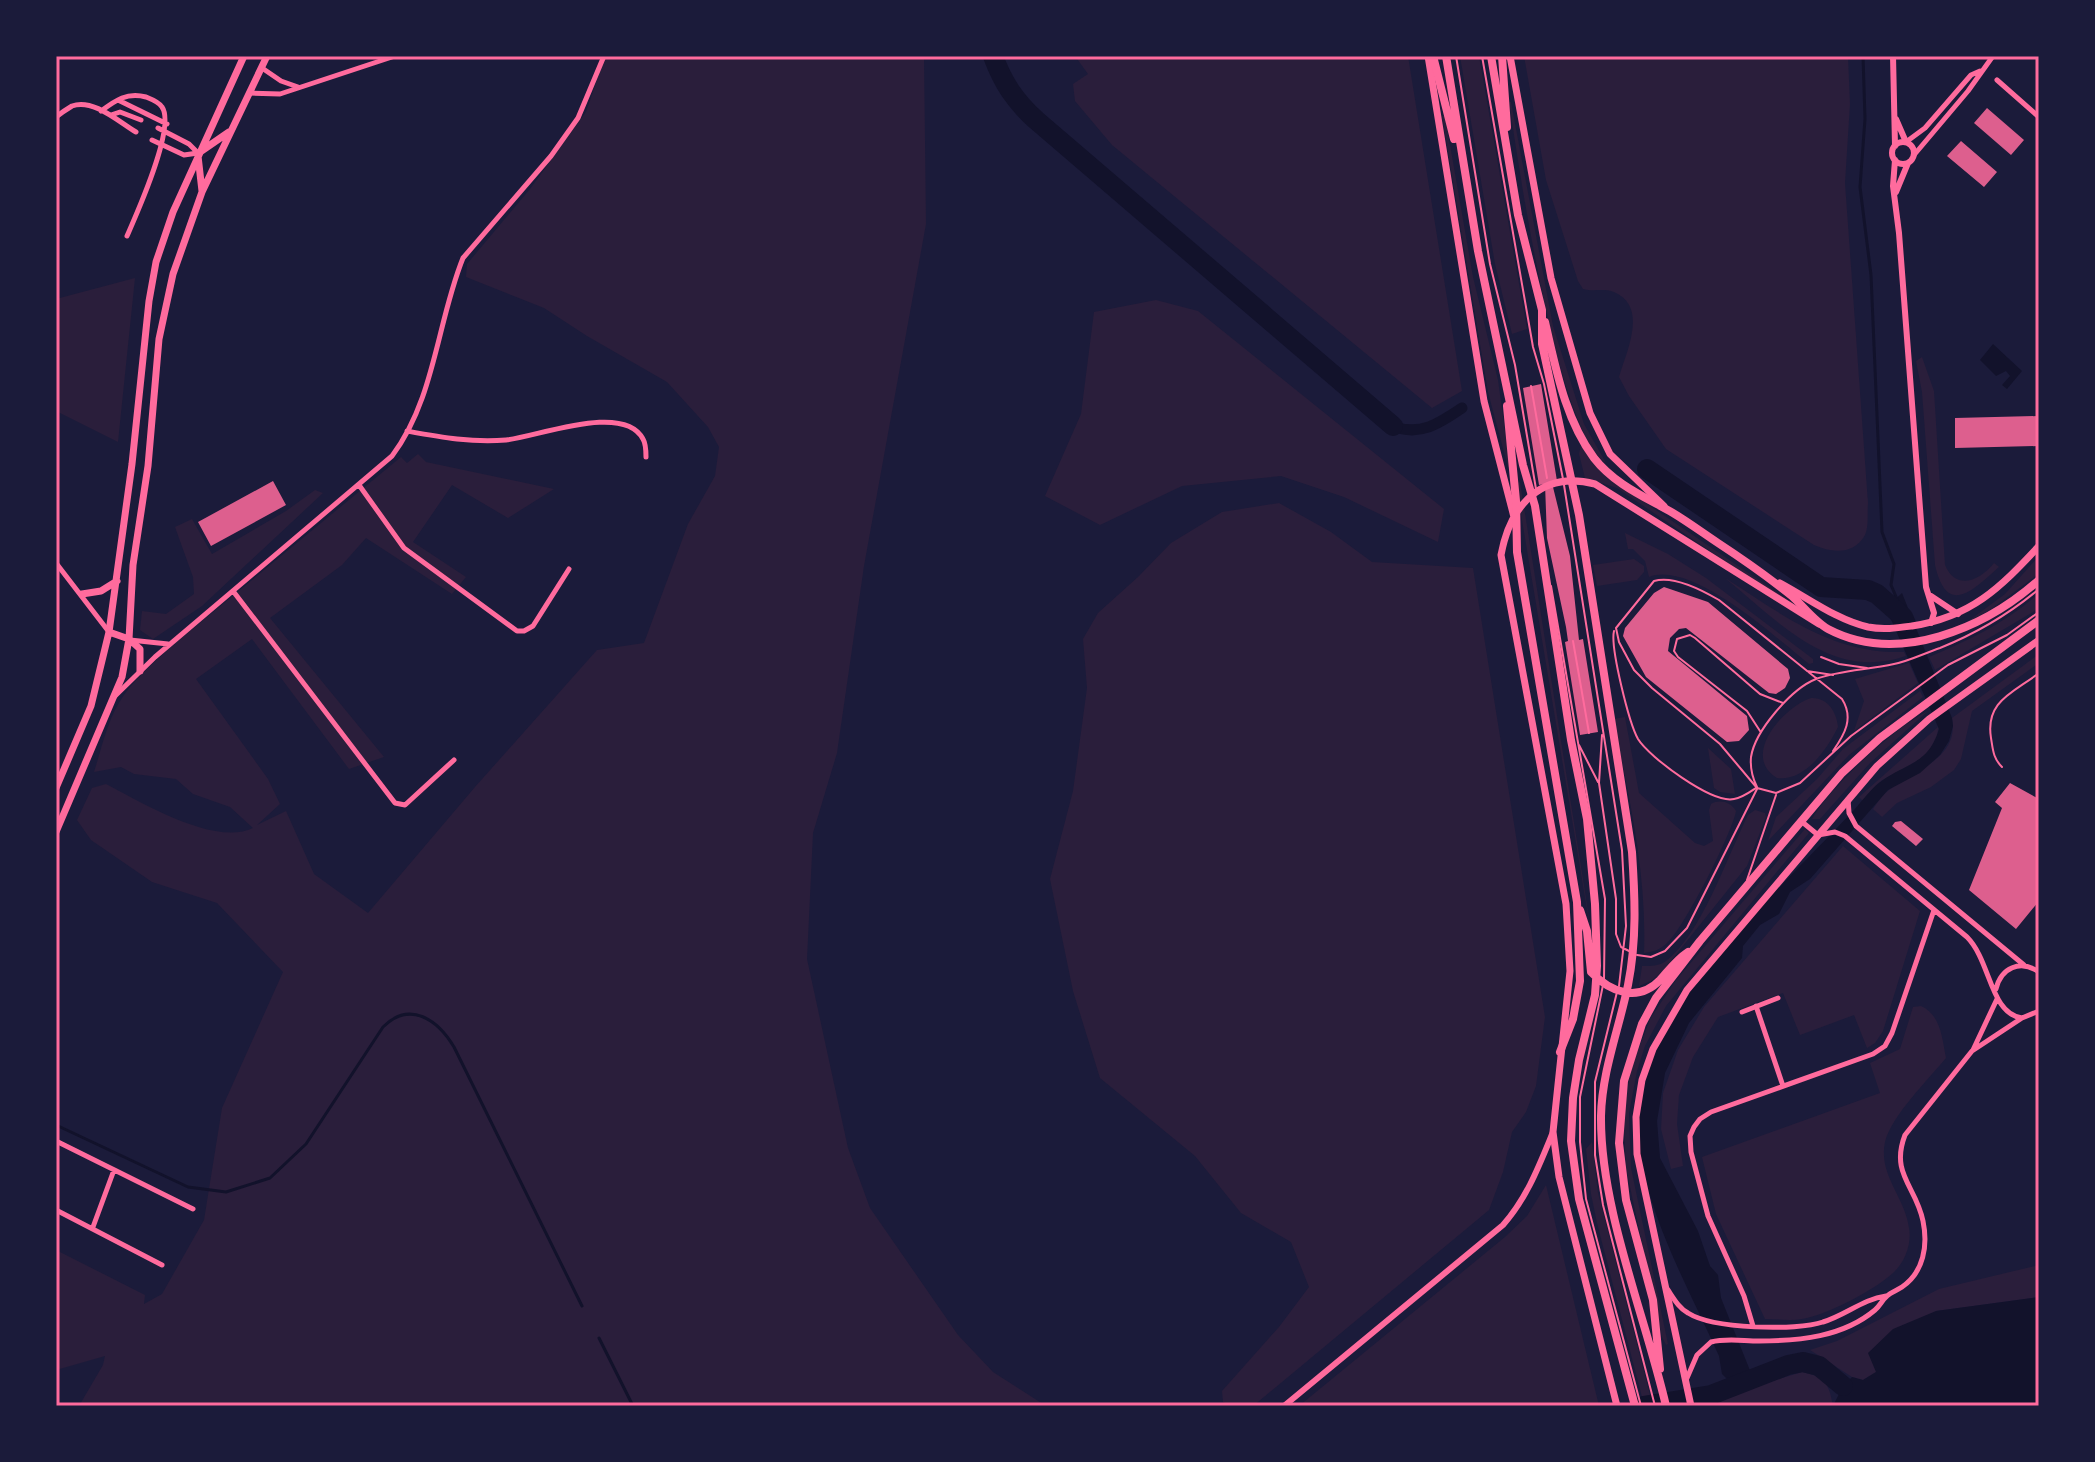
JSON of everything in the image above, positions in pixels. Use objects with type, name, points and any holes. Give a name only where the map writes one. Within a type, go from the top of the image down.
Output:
[{"type":"highway","points":[[1430,56],[1461,154]]},
{"type":"highway","points":[[1446,56],[1478,251],[1535,506],[1571,740],[1587,819],[1597,966],[1595,995],[1573,1098],[1579,1199],[1637,1401]]},
{"type":"highway","points":[[1491,56],[1518,215],[1572,423],[1601,466],[1617,480],[1766,575],[1826,628],[1866,642],[1896,644],[1928,639],[1963,628],[1999,610],[2039,580]]},
{"type":"highway","points":[[1502,56],[1509,164]]},
{"type":"highway","points":[[1542,310],[1542,344],[1579,515],[1632,852],[1636,902],[1628,986],[1603,1092],[1598,1137],[1610,1196],[1664,1399]]},
{"type":"highway","points":[[1509,397],[1506,413],[1512,447],[1517,552],[1577,902],[1580,981],[1573,1019],[1560,1052]]},
{"type":"highway","points":[[1664,1399],[1653,1300],[1626,1200],[1619,1143],[1620,1103],[1629,1059],[1642,1024],[1656,998],[1695,948],[1860,755],[2039,620]]},
{"type":"highway","points":[[1577,902],[1587,931],[1591,972],[1617,991],[1637,994],[1648,989],[1659,982],[1678,959],[1695,948]]},
{"type":"main road","points":[[56,788],[91,706],[109,632],[152,280],[168,226],[198,153],[244,56]]},
{"type":"main road","points":[[1430,56],[1484,401],[1516,526]]},
{"type":"main road","points":[[1510,56],[1551,278],[1590,413],[1610,454],[1671,513]]},
{"type":"main road","points":[[56,832],[122,677],[129,639],[133,565],[146,479],[159,339],[173,274],[202,192],[264,60]]},
{"type":"main road","points":[[198,153],[231,131]]},
{"type":"main road","points":[[198,153],[202,192]]},
{"type":"main road","points":[[1617,1404],[1559,1177],[1553,1132],[1570,971],[1566,904],[1501,555],[1509,524],[1520,506],[1547,487],[1582,480],[1595,484],[1826,628]]},
{"type":"main road","points":[[1766,575],[1855,623],[1891,629],[1931,623],[1972,607],[2001,586],[2039,546]]},
{"type":"main road","points":[[82,594],[101,591],[117,581]]},
{"type":"main road","points":[[109,632],[129,639],[140,649],[140,671]]},
{"type":"main road","points":[[1691,1406],[1637,1154],[1638,1104],[1642,1080],[1653,1049],[1687,990],[1877,766],[1929,719],[2039,640]]},
{"type":"street","points":[[250,93],[280,94],[395,56]]},
{"type":"street","points":[[114,697],[169,645],[392,456],[407,431],[431,370],[455,277],[463,258],[551,156],[578,118],[604,56]]},
{"type":"street","points":[[1893,56],[1896,119],[1893,186],[1926,587],[1934,613],[1931,623]]},
{"type":"street","points":[[1895,196],[1908,163],[1993,56]]},
{"type":"street","points":[[264,60],[281,81],[299,87]]},
{"type":"street","points":[[1895,146],[1925,128],[1971,75],[1981,71]]},
{"type":"street","points":[[1997,80],[2039,117]]},
{"type":"street","points":[[101,111],[128,95],[156,102],[162,107],[167,124],[159,144],[154,173],[127,236]]},
{"type":"street","points":[[117,99],[167,124]]},
{"type":"street","points":[[56,117],[75,105],[101,111],[136,132]]},
{"type":"street","points":[[110,115],[120,112],[141,120]]},
{"type":"street","points":[[1896,119],[1914,155]]},
{"type":"street","points":[[158,128],[189,144],[198,153]]},
{"type":"street","points":[[152,140],[184,155],[198,153]]},
{"type":"street","points":[[1895,160],[1901,164],[1908,163]]},
{"type":"street","points":[[407,431],[446,439],[508,440],[577,425],[620,423],[639,433],[645,441],[646,457]]},
{"type":"street","points":[[359,485],[404,548],[517,631],[533,626],[569,569]]},
{"type":"street","points":[[56,563],[109,632]]},
{"type":"street","points":[[233,591],[395,803],[405,805],[454,760]]},
{"type":"street","points":[[1931,596],[1958,614]]},
{"type":"street","points":[[129,639],[169,645]]},
{"type":"street","points":[[1848,798],[1853,823],[1867,836],[2024,965],[2039,972]]},
{"type":"street","points":[[1801,821],[1818,835],[1833,832],[1845,836],[1978,949],[1997,999],[2005,1011],[2022,1018]]},
{"type":"street","points":[[1753,1326],[1746,1302],[1704,1207],[1690,1136],[1696,1123],[1705,1115],[1873,1054],[1885,1046],[1934,910]]},
{"type":"street","points":[[1995,990],[2004,973],[2012,967],[2024,965]]},
{"type":"street","points":[[1742,1012],[1778,998]]},
{"type":"street","points":[[1686,1384],[1693,1362],[1709,1343],[1797,1340],[1824,1335],[1866,1316],[1917,1272],[1925,1231],[1921,1211],[1901,1171],[1902,1144],[1914,1120],[1972,1051],[1997,999]]},
{"type":"street","points":[[1756,1006],[1783,1086]]},
{"type":"street","points":[[1972,1051],[2022,1018],[2039,1011]]},
{"type":"street","points":[[1284,1406],[1503,1225],[1528,1191],[1553,1132]]},
{"type":"street","points":[[56,1141],[193,1209]]},
{"type":"street","points":[[93,1227],[114,1170]]},
{"type":"street","points":[[56,1210],[162,1265]]},
{"type":"street","points":[[1665,1286],[1681,1308],[1698,1318],[1777,1329],[1816,1324],[1871,1298],[1887,1296]]},
{"type":"lane","points":[[1456,56],[1490,264],[1515,365],[1605,899],[1606,966],[1580,1097],[1576,1141]]},
{"type":"lane","points":[[1482,56],[1533,347],[1544,384],[1565,491],[1622,850],[1626,926],[1623,960],[1593,1100],[1603,1205],[1655,1406]]},
{"type":"lane","points":[[1757,788],[1736,799],[1714,797],[1696,788],[1638,740],[1613,643],[1616,628],[1654,581],[1673,581],[1702,590],[1719,600],[1836,693],[1847,707],[1848,716],[1844,734],[1833,751]]},
{"type":"lane","points":[[1602,731],[1599,783],[1616,899],[1616,934],[1626,950],[1644,957],[1665,951],[1687,928],[1757,788],[1752,775],[1751,755],[1761,732],[1792,694],[1816,679],[1898,663],[1942,647],[2002,619],[2039,589]]},
{"type":"lane","points":[[1616,628],[1619,642],[1634,670],[1720,744],[1757,788],[1776,793],[1800,783],[1833,751],[1948,665],[2007,635],[2039,612]]},
{"type":"lane","points":[[1761,732],[1747,711],[1678,657],[1674,651],[1677,639],[1690,635],[1760,694],[1785,703]]},
{"type":"lane","points":[[1821,657],[1839,664],[1873,668]]},
{"type":"lane","points":[[1805,671],[1834,675]]},
{"type":"lane","points":[[2002,767],[1994,757],[1990,714],[1995,706],[2039,673]]},
{"type":"lane","points":[[1577,742],[1599,783]]},
{"type":"lane","points":[[1743,892],[1776,793]]},
{"type":"path","points":[[1531,386],[1548,483]]},
{"type":"path","points":[[1573,641],[1589,733]]},
{"type":"shaded area","points":[[605,56],[924,56],[926,224],[864,566],[837,753],[813,833],[807,959],[848,1148],[870,1208],[958,1335],[993,1372],[1046,1406],[79,1406],[105,1356],[56,1370],[56,1250],[145,1295],[144,1304],[162,1294],[204,1220],[222,1108],[283,972],[217,903],[152,882],[91,840],[77,820],[92,788],[106,784],[158,811],[199,827],[219,832],[253,828],[230,807],[193,794],[176,779],[134,774],[121,767],[94,772],[110,722],[124,695],[178,641],[401,457],[407,463],[418,454],[426,462],[554,489],[508,518],[452,485],[413,542],[466,577],[452,594],[366,538],[342,565],[270,618],[384,757],[349,769],[252,639],[196,679],[268,779],[280,804],[257,825],[286,811],[314,874],[368,913],[597,650],[644,643],[688,524],[715,476],[719,447],[708,427],[667,382],[544,308],[466,277],[467,264],[530,189],[586,112]]},
{"type":"shaded area","points":[[1075,56],[1408,56],[1462,391],[1432,408],[1112,145],[1075,101],[1073,84],[1088,74]]},
{"type":"shaded area","points":[[1460,56],[1479,56],[1527,329],[1512,334],[1495,264]]},
{"type":"shaded area","points":[[1524,56],[1848,56],[1850,104],[1845,183],[1868,503],[1866,532],[1855,546],[1835,551],[1814,545],[1666,449],[1629,396],[1619,377],[1630,343],[1631,308],[1625,299],[1614,292],[1583,289],[1578,281],[1546,180]]},
{"type":"shaded area","points":[[1509,102],[1553,326],[1584,424],[1606,463],[1588,441],[1556,352],[1531,237]]},
{"type":"shaded area","points":[[1442,116],[1445,116],[1473,277],[1498,380],[1510,467],[1488,392]]},
{"type":"shaded area","points":[[135,278],[118,442],[56,411],[56,299]]},
{"type":"shaded area","points":[[1156,300],[1198,311],[1444,509],[1438,542],[1344,497],[1281,476],[1182,486],[1100,525],[1045,496],[1081,414],[1094,312]]},
{"type":"shaded area","points":[[1993,344],[2022,371],[2007,389],[2002,385],[2010,376],[2006,371],[1996,376],[1980,360]]},
{"type":"shaded area","points":[[1922,357],[1934,391],[1945,565],[1955,578],[1962,581],[1982,575],[1994,563],[1999,567],[1970,591],[1961,594],[1953,595],[1946,591],[1935,565],[1922,392],[1916,361]]},
{"type":"shaded area","points":[[1581,445],[1609,478],[1794,604],[1791,606],[1617,488],[1585,478],[1579,454]]},
{"type":"shaded area","points":[[1520,482],[1593,945],[1519,502],[1517,483]]},
{"type":"shaded area","points":[[315,490],[323,493],[202,606],[153,639],[140,630],[142,611],[166,614],[194,594],[193,577],[175,527],[192,519],[212,554],[286,511]]},
{"type":"shaded area","points":[[1279,503],[1331,532],[1372,562],[1473,568],[1545,1017],[1536,1086],[1526,1112],[1512,1132],[1503,1172],[1489,1210],[1253,1406],[1230,1406],[1223,1402],[1222,1391],[1279,1327],[1309,1287],[1291,1242],[1241,1213],[1195,1156],[1100,1078],[1073,991],[1050,879],[1073,791],[1087,688],[1083,639],[1098,613],[1171,543],[1222,512]]},
{"type":"shaded area","points":[[1625,533],[1668,554],[1706,578],[1813,659],[1813,663],[1809,664],[1733,604],[1710,590],[1667,575],[1649,577],[1645,561],[1633,549],[1628,549]]},
{"type":"shaded area","points":[[2039,556],[2039,573],[1990,610],[1967,622],[2005,594]]},
{"type":"shaded area","points":[[1634,559],[1644,566],[1644,572],[1637,580],[1597,586],[1593,565]]},
{"type":"shaded area","points":[[1725,578],[1809,630],[1854,646],[1904,652],[1906,656],[1879,662],[1854,661],[1830,654],[1786,628]]},
{"type":"shaded area","points":[[1902,593],[1952,718],[1949,741],[1940,755],[1920,773],[1888,790],[1810,879],[1790,892],[1779,914],[1760,925],[1743,946],[1742,958],[1689,1023],[1665,1073],[1657,1121],[1660,1158],[1698,1231],[1710,1266],[1718,1275],[1721,1298],[1751,1373],[1730,1382],[1722,1374],[1719,1356],[1653,1206],[1638,1139],[1643,1081],[1658,1041],[1676,1011],[1722,950],[1875,786],[1917,761],[1935,741],[1939,729],[1886,608]]},
{"type":"shaded area","points":[[2039,593],[2039,607],[2033,612],[1935,670],[1929,657],[1987,630]]},
{"type":"shaded area","points":[[2039,654],[2039,663],[1972,711],[1961,759],[1954,770],[1931,787],[1897,803],[1882,817],[1873,809],[1898,783],[1932,763],[1941,754],[1949,744],[1952,718]]},
{"type":"shaded area","points":[[1909,663],[1918,683],[1854,731],[1864,701],[1855,679]]},
{"type":"shaded area","points":[[1920,691],[1923,697],[1849,755],[1768,841],[1776,817],[1817,779],[1843,749]]},
{"type":"shaded area","points":[[1811,698],[1822,700],[1830,706],[1838,727],[1814,763],[1796,775],[1777,778],[1767,768],[1763,757],[1764,745],[1789,711]]},
{"type":"shaded area","points":[[1928,711],[1870,763],[1820,819],[1812,819],[1833,791],[1864,759],[1898,730]]},
{"type":"shaded area","points":[[1625,717],[1639,793],[1695,843],[1704,846],[1713,841],[1711,804],[1725,802],[1736,811],[1717,859],[1684,920],[1666,944],[1644,953],[1640,864],[1613,719]]},
{"type":"shaded area","points":[[1938,727],[1937,737],[1927,753],[1882,780],[1863,801],[1859,797]]},
{"type":"shaded area","points":[[1708,748],[1731,769],[1735,794],[1714,788]]},
{"type":"shaded area","points":[[1755,810],[1765,813],[1766,817],[1747,866],[1662,972],[1639,986],[1642,966],[1666,961],[1691,932],[1713,893],[1748,815]]},
{"type":"shaded area","points":[[1805,829],[1809,833],[1666,1006],[1645,1046],[1637,1071],[1629,1113],[1631,1168],[1666,1345],[1626,1168],[1623,1114],[1631,1069],[1650,1019],[1676,980]]},
{"type":"shaded area","points":[[1843,846],[1920,911],[1883,1031],[1867,1048],[1854,1015],[1800,1035],[1783,993],[1718,1017],[1693,1057],[1679,1095],[1677,1124],[1683,1166],[1671,1169],[1661,1129],[1663,1093],[1678,1050],[1704,1007]]},
{"type":"shaded area","points":[[1921,1006],[1937,1021],[1946,1058],[1903,1109],[1885,1142],[1888,1176],[1903,1206],[1909,1228],[1904,1258],[1886,1279],[1837,1307],[1802,1319],[1765,1319],[1716,1214],[1702,1157],[1880,1093],[1870,1063],[1900,1049],[1913,1007]]},
{"type":"shaded area","points":[[1592,1142],[1598,1193],[1650,1395],[1642,1397],[1591,1194],[1586,1149]]},
{"type":"shaded area","points":[[1546,1185],[1599,1406],[1299,1406],[1505,1237],[1527,1216]]},
{"type":"shaded area","points":[[2039,1265],[2039,1297],[1936,1311],[1876,1372],[1863,1380],[1852,1377],[1810,1350],[1837,1341],[1939,1289]]},
{"type":"shaded area","points":[[2039,1297],[2039,1406],[1833,1406],[1843,1386],[1852,1377],[1863,1380],[1876,1372],[1868,1353],[1893,1329],[1936,1311]]},
{"type":"shaded area","points":[[1802,1372],[1825,1382],[1833,1406],[1707,1406],[1706,1401]]},
{"type":"building","points":[[1987,108],[2024,140],[2011,155],[1974,123]]},
{"type":"building","points":[[1961,141],[1997,172],[1984,187],[1947,156]]},
{"type":"building","points":[[1541,384],[1557,481],[1552,483],[1570,556],[1579,640],[1583,639],[1598,732],[1580,735],[1565,642],[1568,641],[1566,627],[1547,538],[1545,484],[1539,485],[1523,388]]},
{"type":"building","points":[[2039,416],[2039,446],[1955,448],[1955,418]]},
{"type":"building","points":[[273,481],[286,505],[211,546],[198,522]]},
{"type":"building","points":[[1664,587],[1708,602],[1788,669],[1790,678],[1785,688],[1776,694],[1769,693],[1686,628],[1679,629],[1670,638],[1668,651],[1747,716],[1749,730],[1739,741],[1727,742],[1646,677],[1623,636],[1625,628],[1654,593]]},
{"type":"building","points":[[2010,783],[2039,799],[2039,901],[2016,929],[1969,890],[2002,808],[1995,802]]},
{"type":"building","points":[[1901,821],[1923,839],[1916,846],[1892,826]]},
{"type":"waterway","points":[[993,56],[1010,91],[1036,120],[1393,426]]},
{"type":"waterway","points":[[1863,56],[1865,119],[1860,187],[1871,275],[1882,532],[1894,564],[1891,585],[1897,599]]},
{"type":"waterway","points":[[1393,426],[1412,430],[1429,427],[1462,408]]},
{"type":"waterway","points":[[1647,469],[1821,587],[1868,590],[1903,617],[1906,624]]},
{"type":"waterway","points":[[56,1125],[188,1187],[226,1192],[270,1178],[306,1144],[383,1027],[403,1015],[423,1017],[440,1029],[454,1047],[582,1306]]},
{"type":"waterway","points":[[599,1338],[633,1406]]},
{"type":"waterway","points":[[1643,1406],[1711,1395],[1803,1362],[1819,1366],[1843,1386]]}]
